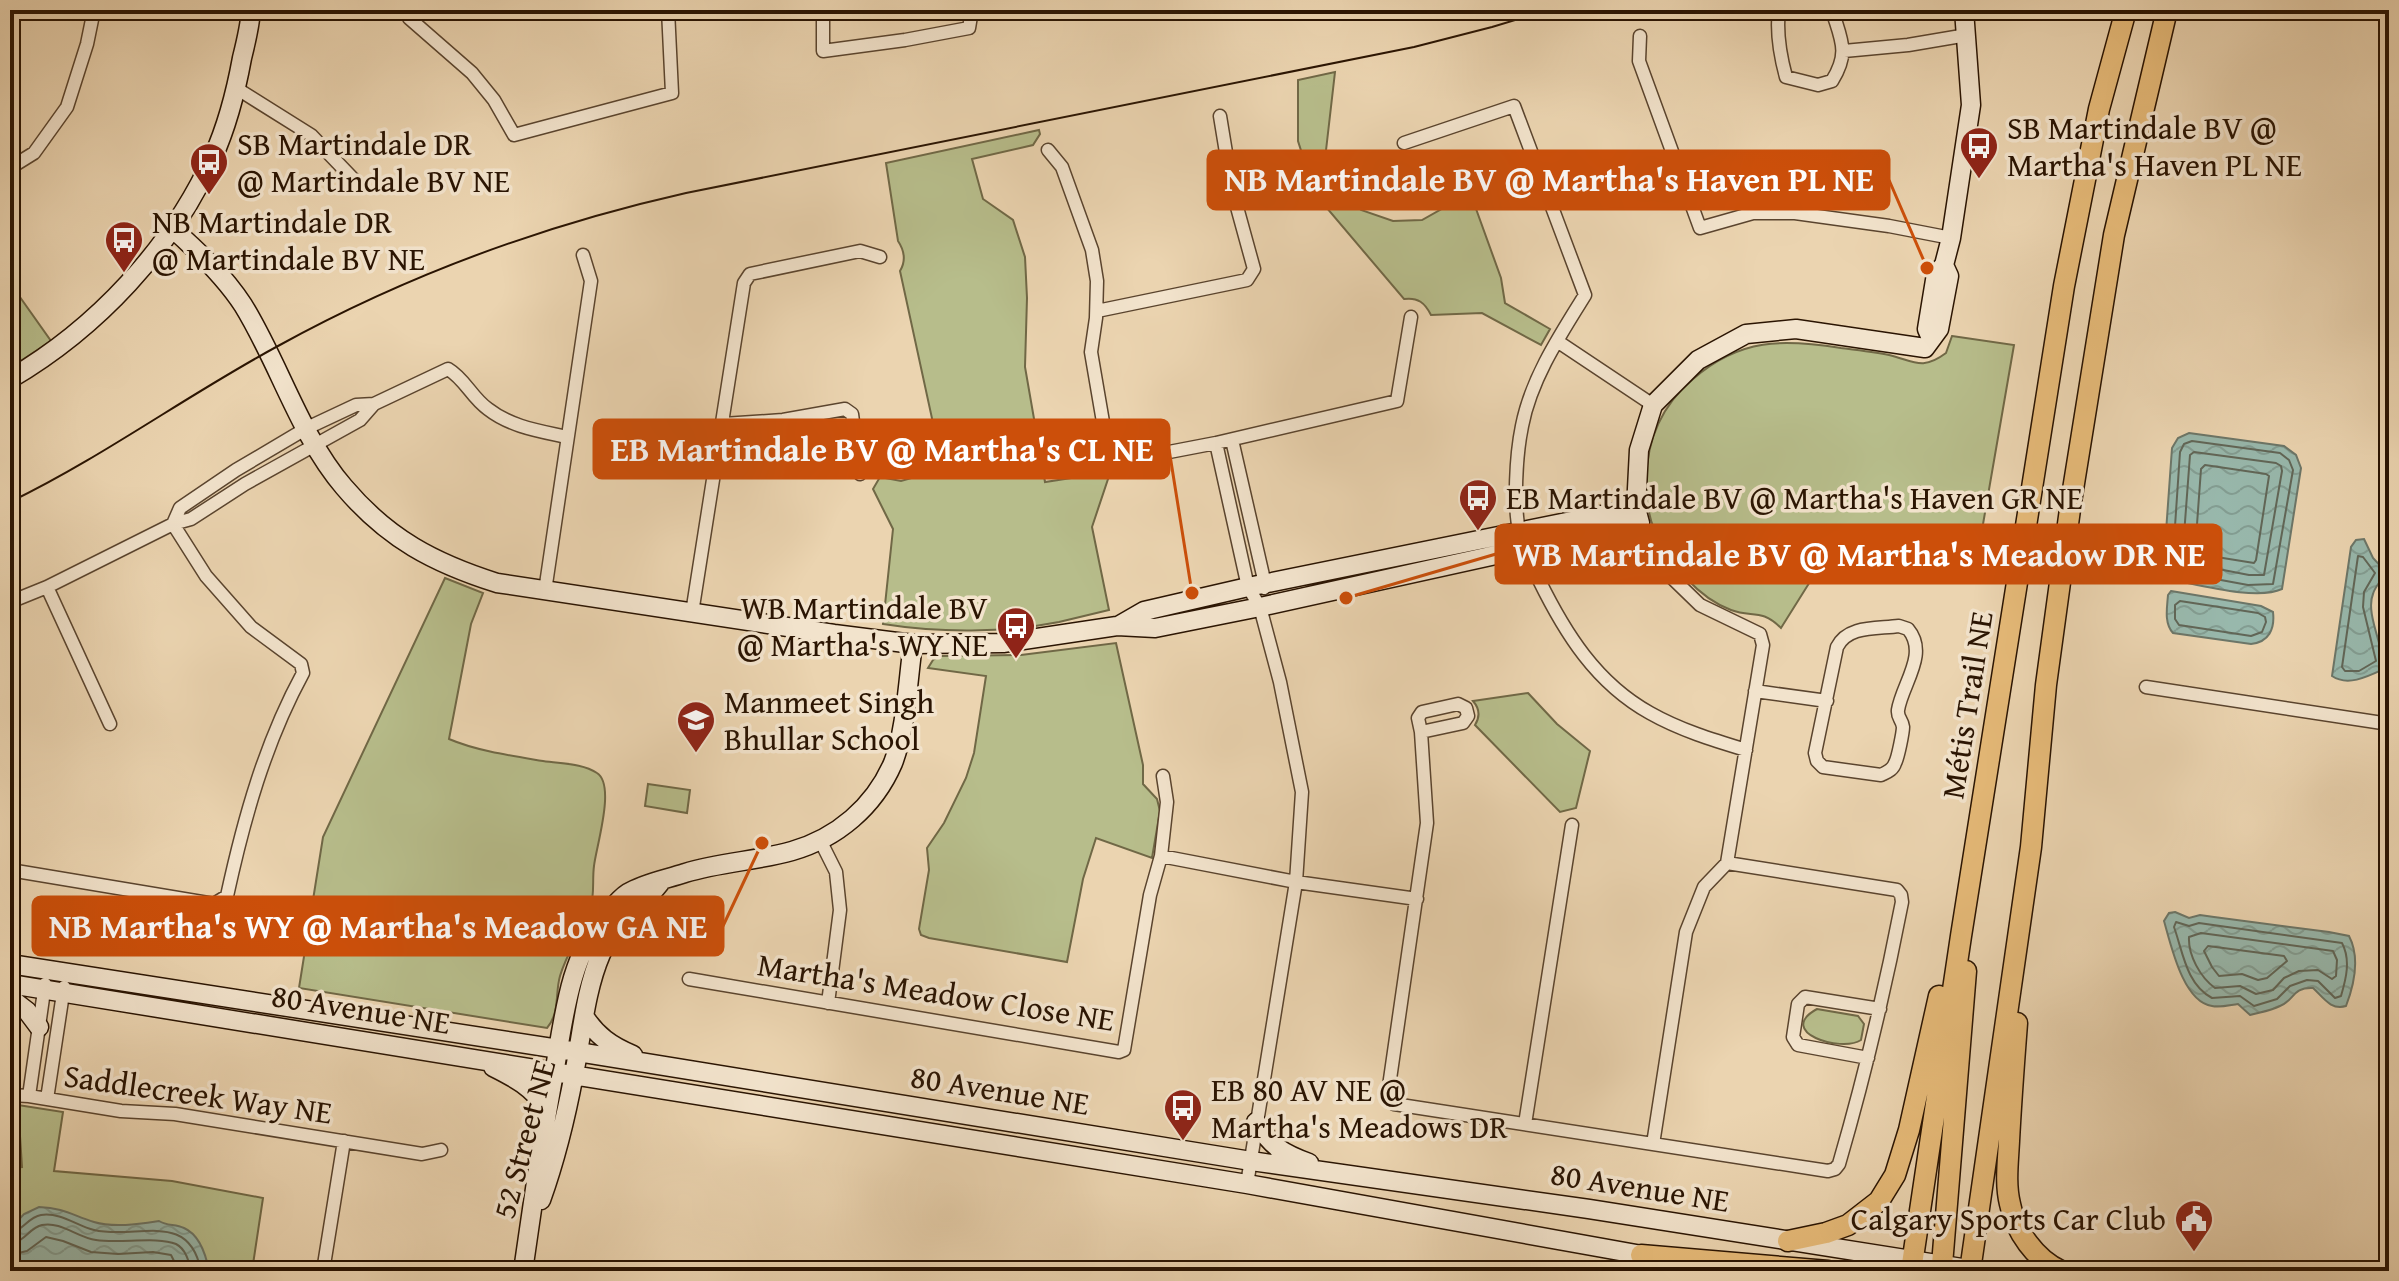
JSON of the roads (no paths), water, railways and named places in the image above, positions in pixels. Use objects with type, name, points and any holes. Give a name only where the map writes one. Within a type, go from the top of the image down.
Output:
[{"type":"main road","name":"Métis Trail NE","points":[[1913,1267],[1961,936],[2075,223],[2099,109],[2126,10]]},
{"type":"main road","points":[[2061,1271],[2033,1250],[2018,1227],[2010,1205],[2007,1176],[2031,847],[2048,670],[2071,502],[2114,235],[2167,10]]},
{"type":"main road","points":[[1962,1270],[2031,847]]},
{"type":"main road","points":[[1788,1241],[1848,1225],[1879,1201],[1895,1175],[1909,1130],[1944,974],[1961,936]]},
{"type":"main road","points":[[1961,936],[1967,976],[1962,1270]]},
{"type":"main road","points":[[1641,1255],[1828,1271]]},
{"type":"street","points":[[13,166],[34,153],[67,107],[94,10]]},
{"type":"street","points":[[10,379],[36,364],[94,317],[126,286],[173,229],[213,157],[236,88],[251,10]]},
{"type":"street","points":[[409,14],[432,10]]},
{"type":"street","points":[[409,14],[472,73],[494,100],[514,135],[672,93],[668,10]]},
{"type":"street","points":[[823,10],[823,51],[969,28],[972,10]]},
{"type":"street","points":[[1779,10],[1779,47],[1786,77],[1818,85],[1832,81],[1840,69],[1844,51],[1832,10]]},
{"type":"street","points":[[1653,1144],[1686,932],[1704,887],[1727,863],[1763,645],[1760,634],[1700,605],[1666,572],[1638,515],[1639,450],[1653,405],[1698,360],[1746,334],[1796,329],[1925,348],[1939,329],[1949,276],[1944,265],[1951,238],[1971,105],[1964,10]]},
{"type":"street","points":[[1844,51],[1967,35]]},
{"type":"street","points":[[1640,36],[1639,61],[1700,228],[1753,213],[1795,213],[1951,238]]},
{"type":"street","points":[[236,88],[311,135],[358,184]]},
{"type":"street","points":[[1404,143],[1514,106],[1585,295],[1557,341],[1533,391],[1522,425],[1517,474],[1521,540],[1557,618],[1579,651],[1605,681],[1648,712],[1692,734],[1746,750]]},
{"type":"street","points":[[1097,311],[1247,280],[1254,269],[1232,189],[1220,116]]},
{"type":"street","points":[[1048,150],[1062,167],[1092,250],[1097,281],[1097,311],[1091,352],[1109,457],[1117,462],[1232,440],[1397,401],[1411,317]]},
{"type":"street","points":[[173,229],[222,278],[243,305],[311,436],[343,486],[396,536],[416,549],[453,569],[497,583],[913,644],[1003,643],[1117,626],[1155,628],[1260,607],[1521,540],[1638,515]]},
{"type":"street","points":[[692,613],[744,283],[750,274],[860,251],[880,257]]},
{"type":"street","points":[[545,591],[591,281],[583,255]]},
{"type":"street","points":[[1557,341],[1653,405]]},
{"type":"street","points":[[10,602],[47,587],[173,524],[191,519],[311,436],[360,420],[374,404],[448,369],[459,376],[487,409],[524,428],[567,437]]},
{"type":"street","points":[[723,424],[783,420],[845,409],[852,414],[860,474]]},
{"type":"street","points":[[1232,440],[1260,607],[1280,682],[1302,792],[1296,882],[1247,1184]]},
{"type":"street","points":[[1216,443],[1256,585]]},
{"type":"street","points":[[10,870],[214,904],[227,896],[240,833],[261,765],[303,673],[301,664],[251,627],[206,576],[173,524]]},
{"type":"street","points":[[1117,626],[1144,611],[1256,585],[1521,540]]},
{"type":"street","points":[[47,587],[110,724]]},
{"type":"street","points":[[1899,626],[1908,629],[1916,643],[1911,679],[1902,691],[1899,703],[1897,715],[1903,726],[1895,764],[1890,771],[1881,775],[1823,767],[1817,761],[1815,753],[1827,701],[1841,637],[1851,631],[1899,626]]},
{"type":"street","points":[[828,1003],[840,910],[836,872],[821,842],[846,825],[868,803],[894,761],[901,734],[913,644]]},
{"type":"street","points":[[2146,687],[2389,724]]},
{"type":"street","points":[[1755,691],[1827,701]]},
{"type":"street","points":[[1421,732],[1427,823],[1389,1086],[1390,1100],[1394,1104],[1828,1171],[1835,1169],[1848,1133],[1880,1009],[1901,895],[1897,890],[1727,863]]},
{"type":"street","points":[[1163,776],[1167,802],[1161,856],[1296,882],[1417,899]]},
{"type":"street","points":[[1525,1124],[1572,825]]},
{"type":"street","name":"52 Street NE","points":[[523,1271],[546,1108],[568,998],[583,950],[605,916],[628,893],[662,880],[713,865],[789,852],[821,842]]},
{"type":"street","name":"Martha's Meadow Close NE","points":[[689,979],[1119,1052],[1124,1050],[1150,895],[1161,856]]},
{"type":"street","name":"52 Street NE","points":[[527,1241],[559,1149],[584,1016],[602,952],[615,932],[662,880]]},
{"type":"street","name":"80 Avenue NE","points":[[10,964],[1251,1161],[1589,1209],[1788,1241],[1913,1267],[1962,1270]]},
{"type":"street","points":[[47,1099],[56,971]]},
{"type":"street","points":[[29,1096],[39,1027],[54,991],[56,971]]},
{"type":"street","name":"80 Avenue NE","points":[[10,984],[1247,1184],[1743,1271]]},
{"type":"street","points":[[1868,1058],[1798,1045],[1793,1037],[1798,1004],[1805,997],[1880,1009]]},
{"type":"street","points":[[10,998],[20,1003],[39,1027]]},
{"type":"street","points":[[584,1016],[594,1032],[610,1045],[661,1066]]},
{"type":"street","points":[[472,1058],[532,1089],[546,1108]]},
{"type":"street","name":"Saddlecreek Way NE","points":[[10,1095],[121,1111],[175,1114],[344,1141],[323,1271]]},
{"type":"street","points":[[1256,1122],[1277,1149],[1291,1157],[1346,1175]]},
{"type":"street","points":[[344,1141],[422,1154],[441,1150]]},
{"type":"water","points":[[2189,433],[2284,446],[2296,455],[2301,468],[2282,589],[2257,593],[2210,588],[2168,579],[2163,574],[2172,448],[2178,438]]},
{"type":"water","points":[[2364,539],[2373,558],[2386,572],[2371,602],[2384,669],[2345,681],[2332,676],[2351,547],[2356,540]]},
{"type":"water","points":[[2171,591],[2261,606],[2273,612],[2272,629],[2262,641],[2251,644],[2173,633],[2167,615]]},
{"type":"water","points":[[2175,912],[2189,918],[2200,915],[2349,936],[2355,971],[2346,1006],[2332,1005],[2313,988],[2297,992],[2276,1008],[2250,1015],[2238,1004],[2215,1007],[2202,1002],[2186,984],[2170,944],[2164,921],[2169,913]]},
{"type":"water","points":[[39,1207],[62,1210],[102,1224],[159,1221],[184,1228],[198,1240],[209,1271],[12,1271],[10,1229],[24,1214]]},
{"type":"tram line","points":[[10,502],[78,466],[244,365],[326,321],[425,275],[528,237],[686,193],[1414,47],[1548,10]]},
{"type":"place","name":"SB Martindale BV @ Martha's Haven PL NE","points":[[1979,180]]},
{"type":"place","name":"SB Martindale DR @ Martindale BV NE","points":[[209,196]]},
{"type":"place","name":"NB Martindale BV @ Martha's Haven PL NE","points":[[1927,268]]},
{"type":"place","name":"NB Martindale DR @ Martindale BV NE","points":[[124,274]]},
{"type":"place","name":"EB Martindale BV @ Martha's Haven GR NE","points":[[1478,532]]},
{"type":"place","name":"EB Martindale BV @ Martha's CL NE","points":[[1192,593]]},
{"type":"place","name":"WB Martindale BV @ Martha's Meadow DR NE","points":[[1346,598]]},
{"type":"place","name":"WB Martindale BV @ Martha's WY NE","points":[[1016,660]]},
{"type":"place","name":"Manmeet Singh Bhullar School","points":[[696,754]]},
{"type":"place","name":"NB Martha's WY @ Martha's Meadow GA NE","points":[[762,843]]},
{"type":"place","name":"EB 80 AV NE @ Martha's Meadows DR","points":[[1183,1142]]},
{"type":"place","name":"Calgary Sports Car Club","points":[[2194,1253]]}]
